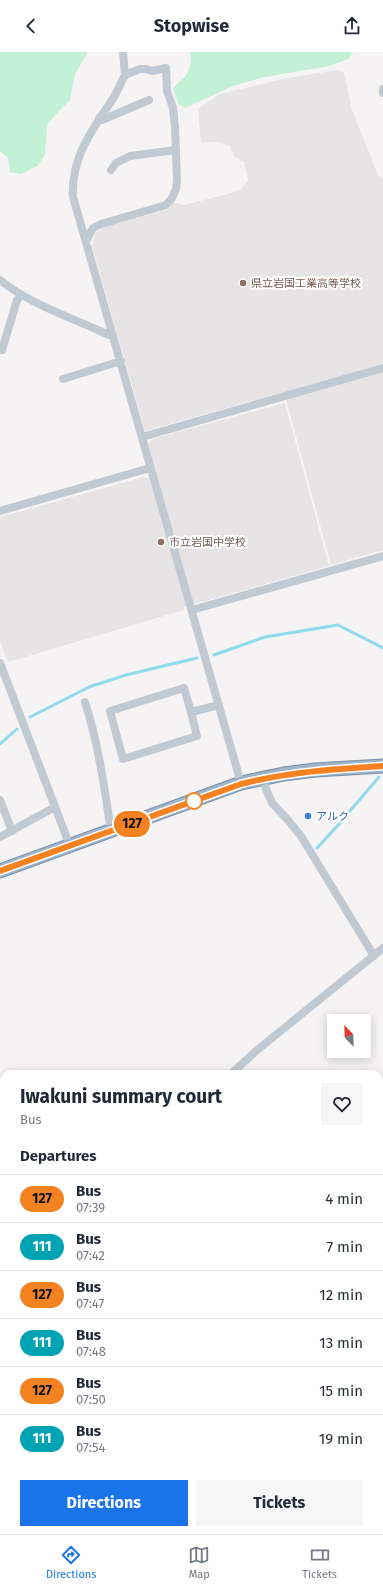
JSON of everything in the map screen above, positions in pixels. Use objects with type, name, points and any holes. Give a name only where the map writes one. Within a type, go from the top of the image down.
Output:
[{"type":"highway","points":[[0,871],[241,784],[264,778],[315,770],[383,766]]},
{"type":"street","points":[[123,52],[125,75],[114,96],[82,147],[77,162],[72,188],[74,204],[113,334],[241,784]]},
{"type":"street","points":[[86,241],[93,228],[101,224],[166,205],[172,198],[176,188],[176,150],[173,108],[167,91],[166,68],[152,71],[140,69],[125,75]]},
{"type":"street","points":[[99,118],[102,120],[149,100]]},
{"type":"street","points":[[112,170],[116,162],[130,156],[176,150]]},
{"type":"street","points":[[0,280],[22,295],[102,331],[113,334]]},
{"type":"street","points":[[0,350],[2,350],[17,300],[22,295]]},
{"type":"street","points":[[62,379],[120,362]]},
{"type":"street","points":[[142,437],[383,368]]},
{"type":"street","points":[[0,511],[150,468]]},
{"type":"street","points":[[192,610],[383,556]]},
{"type":"street","points":[[0,663],[70,846]]},
{"type":"street","points":[[184,688],[191,712],[197,736],[123,759],[110,712],[184,688]]},
{"type":"street","points":[[85,702],[100,759],[110,831]]},
{"type":"street","points":[[191,712],[219,705]]},
{"type":"street","points":[[264,778],[266,789],[272,803],[301,836],[374,956]]},
{"type":"street","points":[[0,800],[12,831]]},
{"type":"street","points":[[0,837],[55,807]]},
{"type":"street","points":[[235,1070],[256,1051],[383,948]]},
{"type":"shaded area","name":"県立岩国工業高等学校","points":[[338,70],[344,73],[352,110],[378,175],[383,179],[383,550],[331,565],[284,392],[145,431],[92,246],[95,234],[103,227],[169,209],[173,202],[184,205],[232,193],[241,189],[248,181],[244,162],[234,156],[230,146],[220,142],[201,142],[198,109],[220,94],[287,78]]},
{"type":"shaded area","name":"市立岩国中学校","points":[[285,403],[329,566],[184,607],[184,610],[8,662],[0,641],[0,517],[144,477],[148,478],[157,475],[148,445],[152,439]]},
{"type":"green space","points":[[0,52],[88,52],[75,74],[70,100],[47,125],[45,155],[37,166],[21,174],[10,172],[8,158],[0,151]]},
{"type":"green space","points":[[190,52],[353,52],[348,59],[329,66],[264,77],[233,86],[185,108],[178,103],[173,88],[188,73],[191,58]]},
{"type":"waterway","points":[[214,655],[265,637],[338,625],[383,648]]},
{"type":"waterway","points":[[30,717],[89,687],[126,675],[197,658]]},
{"type":"waterway","points":[[0,744],[17,729]]},
{"type":"waterway","points":[[349,812],[379,777]]},
{"type":"waterway","points":[[317,848],[341,822]]},
{"type":"bus line","name":"127","points":[[0,871],[241,784],[264,778],[299,772],[383,766]]},
{"type":"place","name":"県立岩国工業高等学校","points":[[243,283]]},
{"type":"place","name":"市立岩国中学校","points":[[161,542]]},
{"type":"place","name":"アルク","points":[[308,816]]}]
